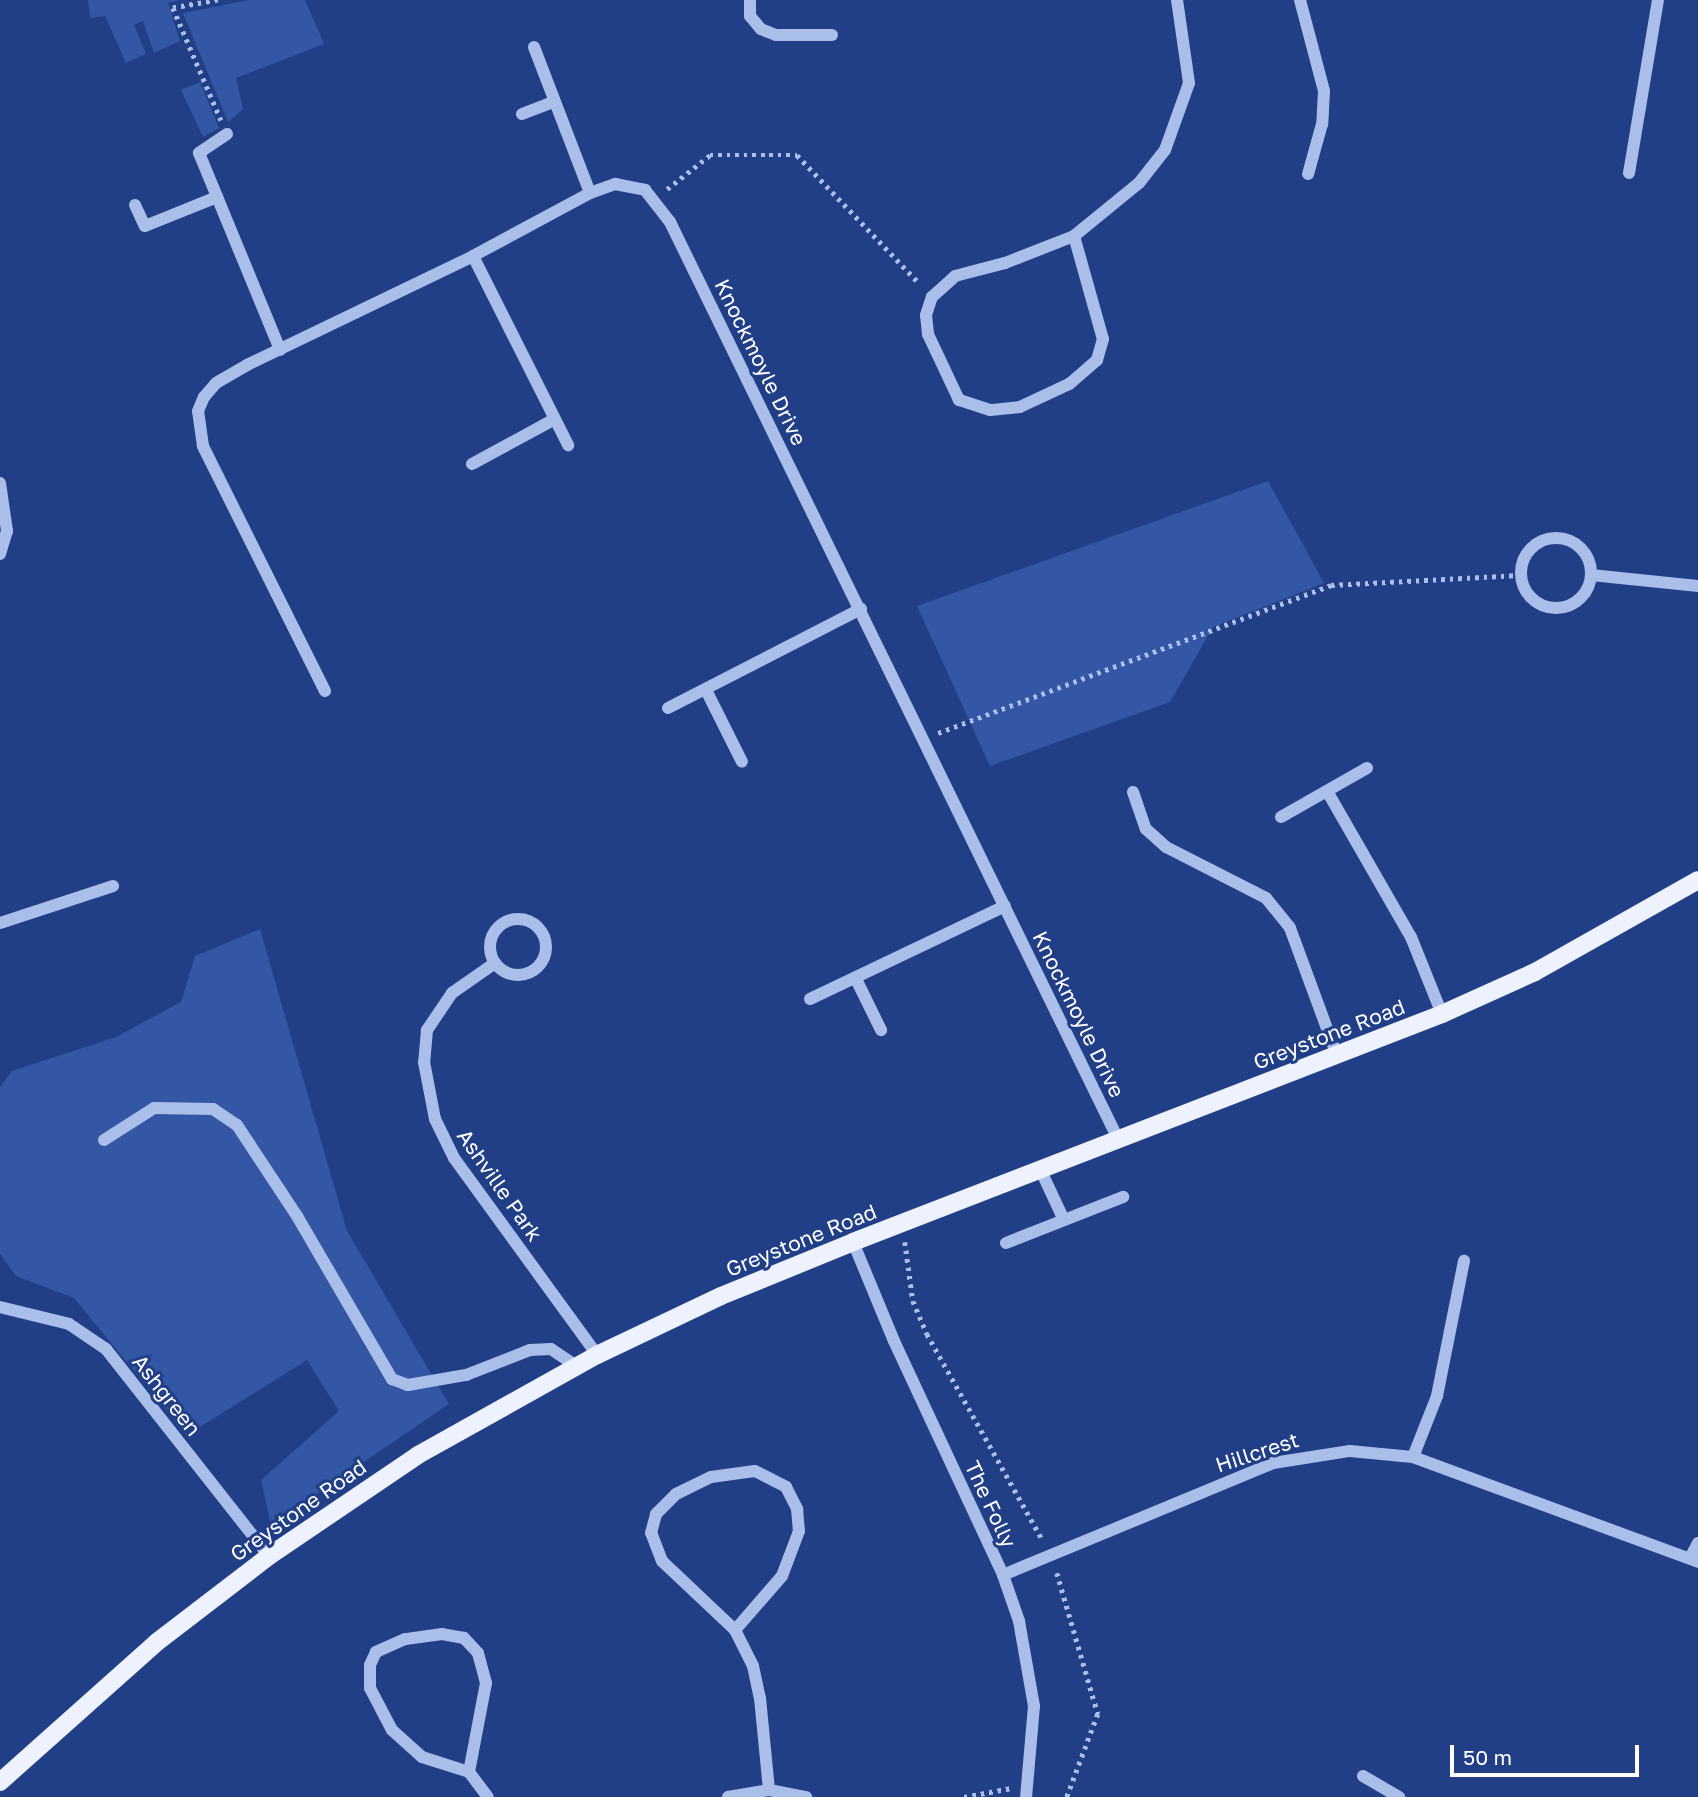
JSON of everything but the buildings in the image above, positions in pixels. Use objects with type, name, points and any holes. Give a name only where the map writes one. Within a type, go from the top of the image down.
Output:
[{"type":"main road","name":"Greystone Road","points":[[0,1782],[157,1643],[269,1556],[418,1455],[576,1366],[721,1296],[853,1242],[1443,1014],[1535,972],[1698,880]]},
{"type":"street","points":[[750,0],[750,16],[761,29],[776,35],[832,35]]},
{"type":"street","points":[[1074,236],[1103,346],[1088,370],[1032,403],[990,410],[959,400],[928,334],[926,315],[932,297],[955,276],[1074,236],[1139,183],[1165,150],[1180,117],[1189,82],[1188,58],[1177,0]]},
{"type":"street","points":[[1300,0],[1324,91],[1322,124],[1308,174]]},
{"type":"street","points":[[1629,173],[1658,0]]},
{"type":"street","points":[[534,47],[590,193]]},
{"type":"street","points":[[522,114],[553,102]]},
{"type":"street","points":[[227,134],[200,153],[280,350]]},
{"type":"street","points":[[325,691],[210,461],[198,427],[198,411],[216,383],[473,256],[590,193],[625,183],[655,198]]},
{"type":"street","points":[[135,205],[145,226],[217,197]]},
{"type":"street","name":"Knockmoyle Drive","points":[[655,198],[861,609],[1118,1139]]},
{"type":"street","points":[[473,256],[568,445]]},
{"type":"street","points":[[472,464],[555,419]]},
{"type":"street","points":[[0,483],[7,531],[0,554]]},
{"type":"street","points":[[1556,537],[1578,545],[1590,564],[1591,575],[1582,597],[1562,608],[1550,608],[1529,597],[1520,575],[1526,553],[1545,539],[1556,537]]},
{"type":"street","points":[[1591,575],[1698,586]]},
{"type":"street","points":[[668,708],[861,609]]},
{"type":"street","points":[[706,690],[743,762]]},
{"type":"street","points":[[1281,817],[1367,768]]},
{"type":"street","points":[[1327,790],[1411,937],[1443,1014]]},
{"type":"street","points":[[1133,792],[1146,829],[1166,847],[1266,898],[1290,928],[1337,1056]]},
{"type":"street","points":[[0,923],[113,886]]},
{"type":"street","points":[[810,999],[1005,906]]},
{"type":"street","points":[[530,921],[543,934],[542,961],[528,973],[510,973],[495,962],[492,937],[503,923],[530,921]]},
{"type":"street","name":"Ashville Park","points":[[495,962],[452,993],[427,1030],[424,1062],[435,1119],[454,1158],[597,1355]]},
{"type":"street","points":[[856,979],[881,1030]]},
{"type":"street","points":[[104,1140],[154,1108],[213,1109],[237,1125],[297,1216],[392,1379],[408,1385],[466,1376],[530,1350],[551,1349],[576,1366]]},
{"type":"street","points":[[1041,1171],[1064,1220]]},
{"type":"street","points":[[1006,1243],[1124,1197]]},
{"type":"street","name":"The Folly","points":[[853,1242],[894,1341],[1003,1574],[1030,1667],[1034,1706],[1027,1791]]},
{"type":"street","points":[[1413,1457],[1437,1396],[1464,1261]]},
{"type":"street","name":"Ashgreen","points":[[0,1307],[69,1324],[106,1349],[269,1556]]},
{"type":"street","name":"Hillcrest","points":[[1003,1574],[1273,1463],[1350,1451],[1413,1457],[1694,1560],[1698,1543]]},
{"type":"street","points":[[735,1630],[782,1576],[799,1531],[797,1508],[786,1487],[755,1471],[711,1477],[676,1494],[656,1514],[651,1542],[662,1561],[735,1630],[755,1677],[769,1790]]},
{"type":"street","points":[[469,1772],[486,1683],[478,1653],[464,1639],[442,1634],[405,1639],[376,1652],[370,1665],[370,1688],[392,1730],[422,1758],[469,1772],[488,1797]]},
{"type":"street","points":[[1363,1776],[1381,1792],[1399,1797]]},
{"type":"street","points":[[728,1797],[769,1790],[806,1797]]},
{"type":"path","points":[[218,0],[173,8],[227,134]]},
{"type":"path","points":[[655,198],[710,155],[797,155],[932,297]]},
{"type":"path","points":[[924,739],[1331,585],[1520,575]]},
{"type":"path","points":[[901,1224],[913,1301],[927,1334],[1051,1555],[1087,1664],[1098,1714],[1067,1797]]},
{"type":"path","points":[[965,1797],[1027,1791]]},
{"type":"shaded area","points":[[88,0],[181,0],[168,3],[180,41],[154,53],[143,21],[134,25],[146,54],[126,63],[105,16],[90,18]]},
{"type":"shaded area","points":[[250,0],[305,0],[324,44],[236,78],[243,109],[228,122],[183,13]]},
{"type":"shaded area","points":[[200,82],[219,128],[203,137],[181,90]]},
{"type":"shaded area","points":[[1268,481],[1324,583],[1213,627],[1170,702],[990,766],[917,606]]},
{"type":"shaded area","points":[[260,929],[347,1231],[449,1404],[271,1525],[261,1480],[339,1411],[307,1360],[187,1435],[74,1298],[16,1276],[0,1254],[0,1087],[12,1071],[116,1037],[181,1002],[195,956]]}]
